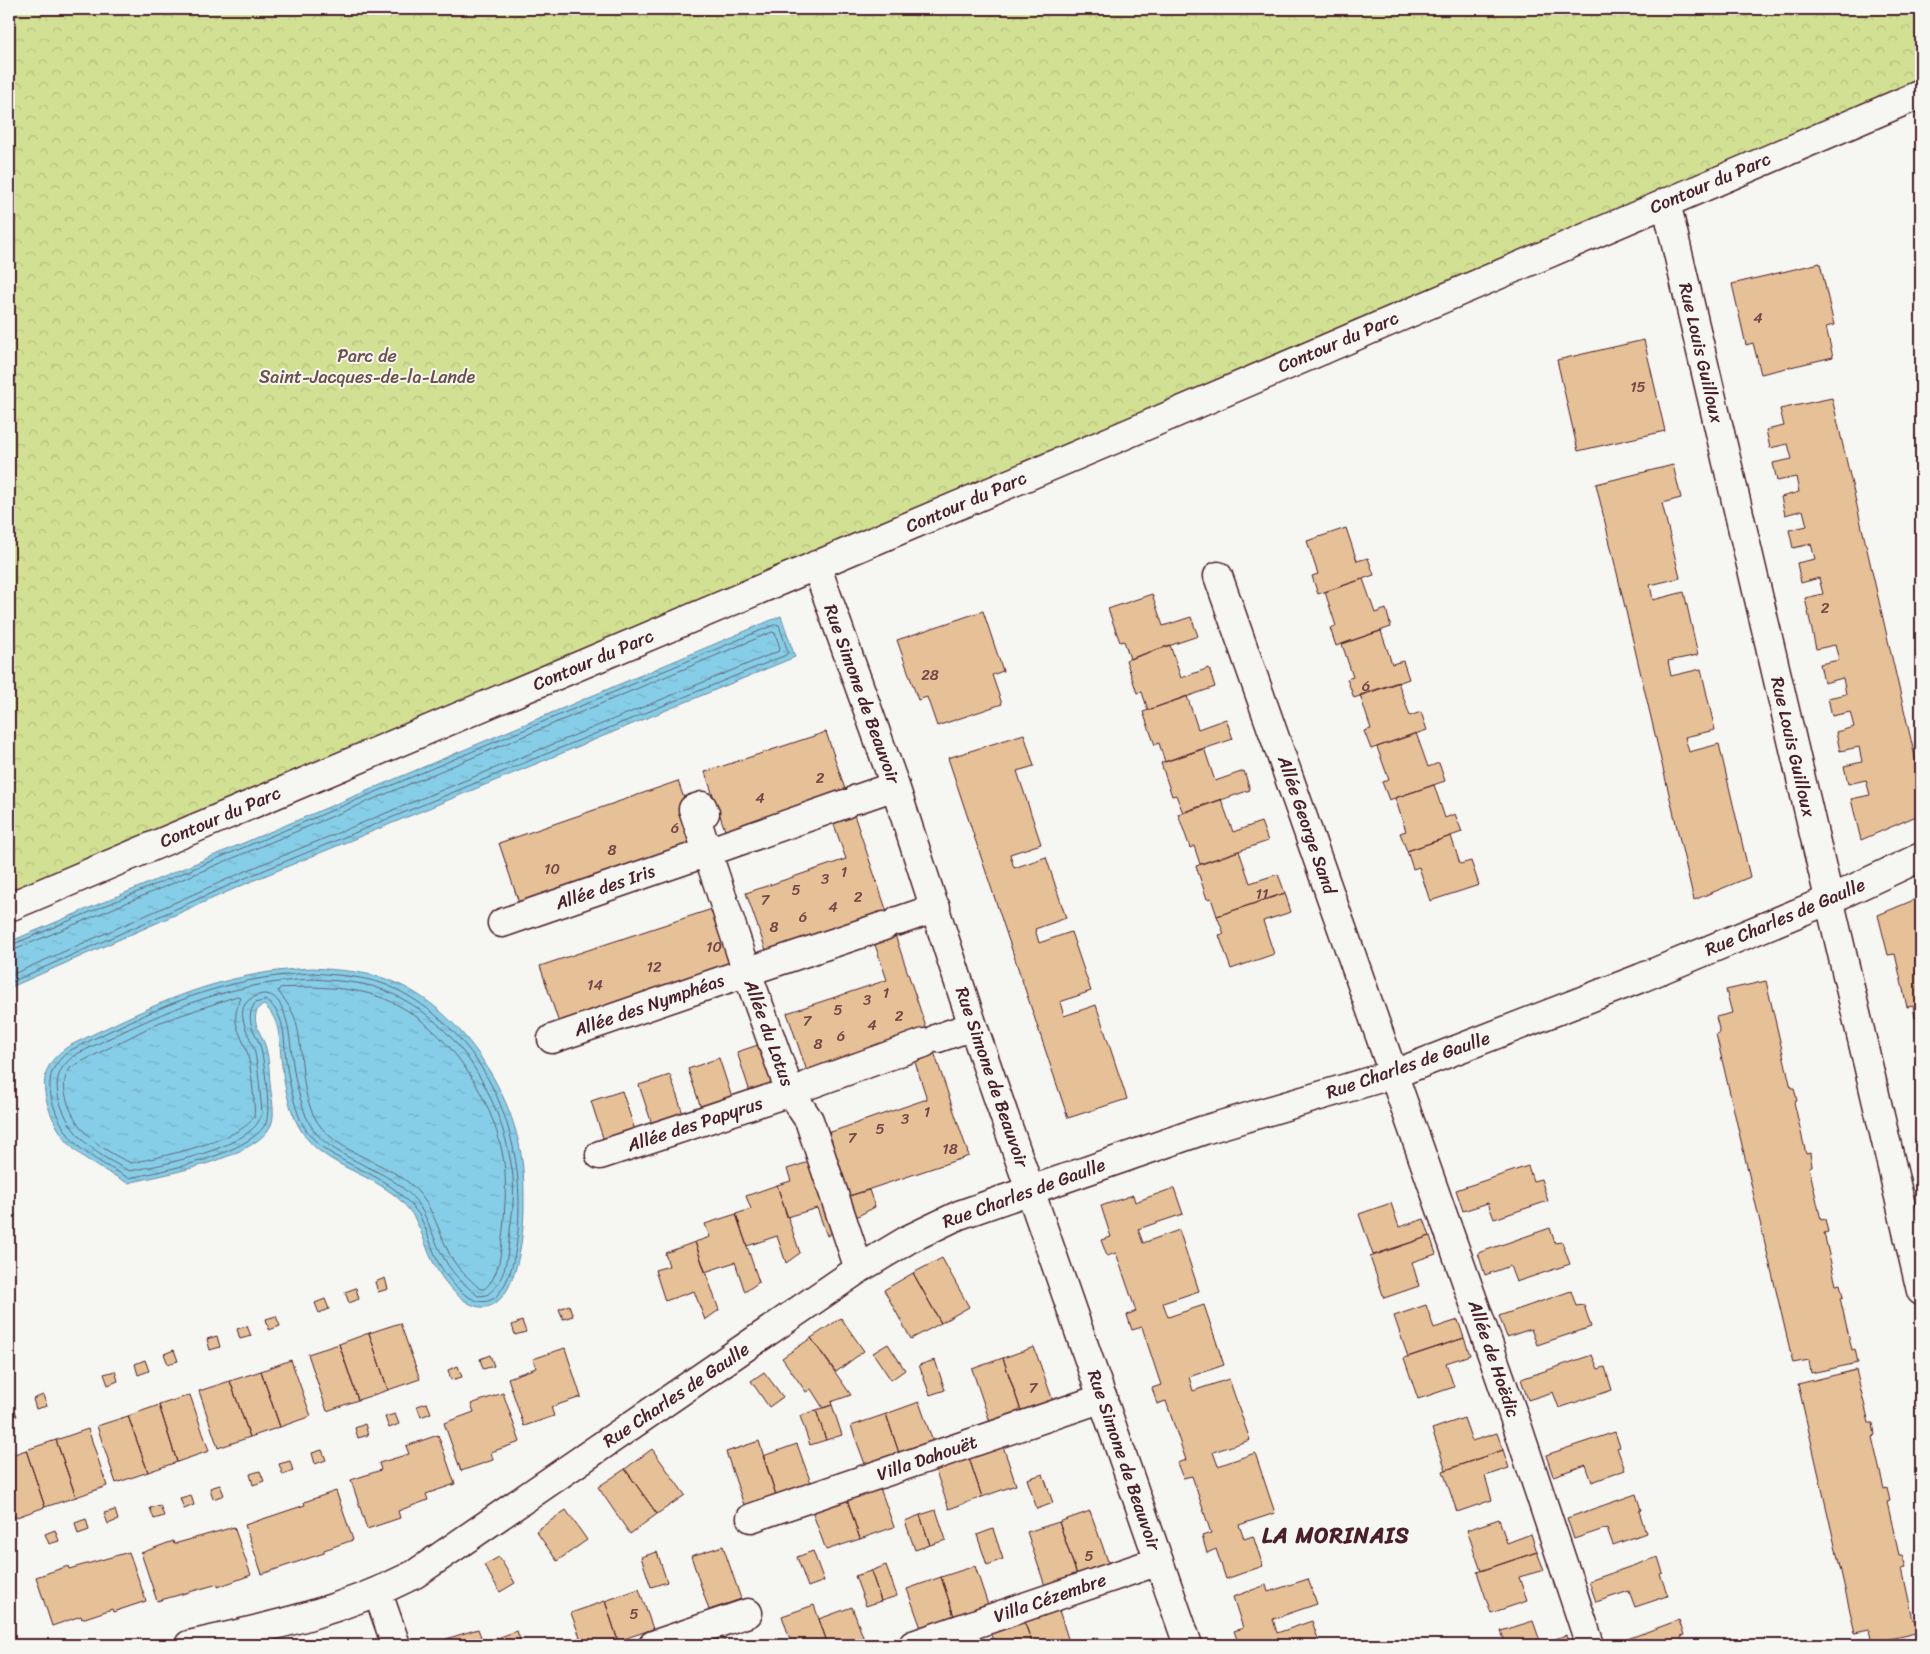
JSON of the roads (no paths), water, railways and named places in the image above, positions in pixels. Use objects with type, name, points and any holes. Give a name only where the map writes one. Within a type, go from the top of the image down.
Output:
[{"type":"street","name":"Contour du Parc","points":[[9,907],[1921,94]]},
{"type":"street","name":"Rue Louis Guilloux","points":[[1666,202],[1921,1291]]},
{"type":"street","name":"Rue Simone de Beauvoir","points":[[816,565],[895,786],[936,908],[972,1026],[1031,1188],[1188,1645]]},
{"type":"street","name":"Allée George Sand","points":[[1218,576],[1394,1074]]},
{"type":"street","name":"Allée des Iris","points":[[502,923],[712,835],[851,802],[895,786]]},
{"type":"street","name":"Allée du Lotus","points":[[712,835],[754,969],[862,1267]]},
{"type":"street","name":"Rue Charles de Gaulle","points":[[189,1645],[304,1619],[378,1593],[415,1574],[862,1267],[959,1214],[1204,1130],[1394,1074],[1641,978],[1830,900],[1921,857]]},
{"type":"street","name":"Allée des Nymphéas","points":[[552,1039],[936,908]]},
{"type":"street","name":"Allée des Papyrus","points":[[600,1155],[799,1089],[972,1026]]},
{"type":"street","name":"Allée de Hoëdic","points":[[1394,1074],[1519,1432],[1590,1645]]},
{"type":"street","name":"Villa Dahouët","points":[[751,1518],[1103,1398]]},
{"type":"street","name":"Villa Cézembre","points":[[912,1645],[1159,1561]]},
{"type":"street","points":[[378,1593],[396,1645]]},
{"type":"street","points":[[653,1645],[748,1613]]},
{"type":"water","points":[[781,616],[795,657],[252,881],[9,988],[9,942]]},
{"type":"water","points":[[313,968],[348,971],[383,978],[410,990],[436,1007],[459,1029],[479,1055],[496,1082],[509,1111],[518,1141],[523,1170],[524,1205],[522,1240],[513,1278],[508,1289],[493,1305],[483,1307],[473,1305],[463,1300],[446,1283],[434,1264],[413,1216],[399,1199],[373,1181],[331,1159],[307,1139],[298,1125],[290,1104],[284,1081],[277,1025],[270,1011],[264,1005],[259,1007],[255,1017],[267,1054],[273,1116],[271,1125],[262,1137],[247,1147],[206,1164],[128,1183],[82,1156],[69,1144],[56,1124],[47,1101],[45,1078],[52,1061],[69,1046],[129,1017],[187,993],[247,976]]},
{"type":"district","name":"LA MORINAIS","points":[[1336,1535]]},
{"type":"park label","name":"Parc de Saint-Jacques-de-la-Lande","points":[[367,366]]}]
